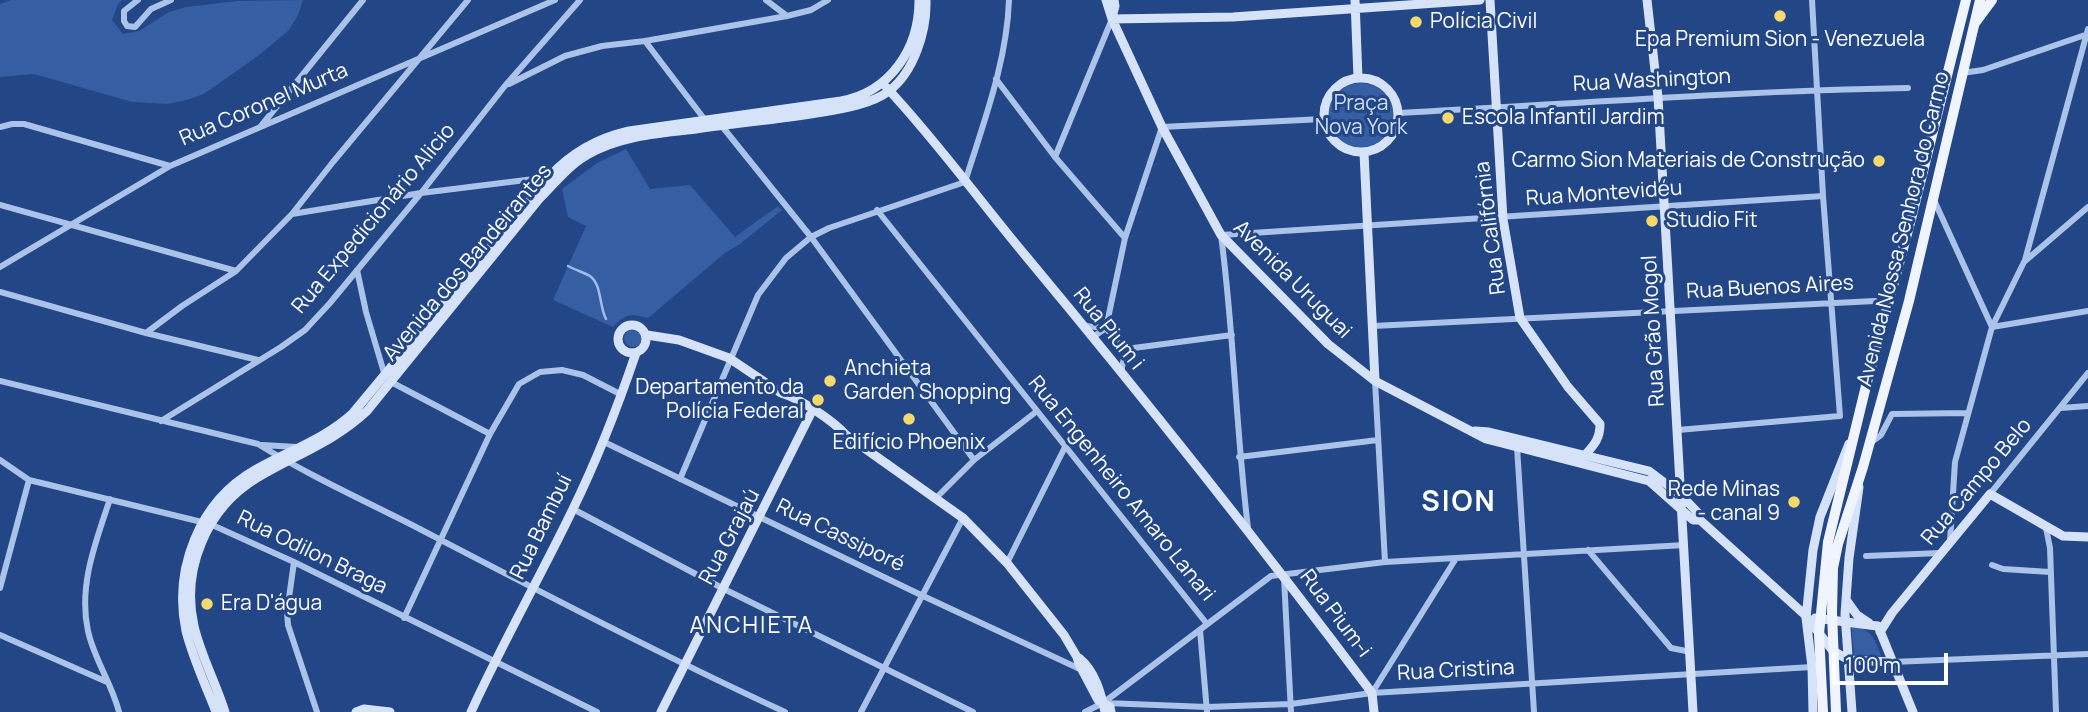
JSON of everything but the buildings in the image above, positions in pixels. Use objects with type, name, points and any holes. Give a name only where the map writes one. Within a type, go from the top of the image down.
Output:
[{"type":"main road","points":[[1957,0],[1959,30]]},
{"type":"main road","name":"Avenida Nossa Senhora do Carmo","points":[[1836,712],[1832,652],[1826,618],[1828,542],[1966,0]]},
{"type":"main road","name":"Avenida Nossa Senhora do Carmo","points":[[1824,712],[1819,634],[1826,618],[1838,544],[1893,362],[1980,0]]},
{"type":"main road","points":[[1972,26],[1992,0]]},
{"type":"street","points":[[151,9],[136,2],[124,12],[124,21],[127,26],[135,27],[151,9],[171,0]]},
{"type":"street","points":[[260,127],[363,0]]},
{"type":"street","points":[[146,332],[236,271],[292,215],[468,0]]},
{"type":"street","name":"Rua Coronel Murta","points":[[0,267],[170,166],[422,55],[555,0]]},
{"type":"street","name":"Rua Expedicionário Alicio","points":[[161,421],[305,330],[580,0]]},
{"type":"street","points":[[766,0],[787,16]]},
{"type":"street","points":[[505,87],[565,56],[602,46],[787,16],[811,10],[828,0]]},
{"type":"street","name":"Avenida dos Bandeirantes","points":[[216,712],[188,638],[183,612],[186,566],[192,545],[206,522],[256,478],[299,447],[345,420],[388,379],[561,176],[586,155],[627,139],[836,110],[879,97],[909,46],[919,0]]},
{"type":"street","name":"Avenida dos Bandeirantes","points":[[282,460],[328,442],[349,428],[367,411],[388,379],[549,177],[570,158],[609,137],[629,131],[853,99],[886,87],[915,56],[923,31],[926,0]]},
{"type":"street","points":[[680,479],[729,358],[766,284],[786,258],[811,237],[877,210],[965,182],[996,79],[1009,16],[1009,0]]},
{"type":"street","name":"Avenida Uruguai","points":[[1106,0],[1112,19],[1162,127],[1221,235],[1328,344],[1376,381],[1486,439],[1607,468],[1649,481],[1789,601],[1832,652]]},
{"type":"street","points":[[1055,157],[1112,19],[1114,0]]},
{"type":"street","points":[[1112,19],[1233,17],[1355,4],[1480,0]]},
{"type":"street","name":"Rua Califórnia","points":[[1490,0],[1503,219],[1520,318],[1568,387],[1600,424],[1596,444]]},
{"type":"street","name":"Rua Grão Mogol","points":[[1647,0],[1658,97],[1693,712]]},
{"type":"street","points":[[1678,430],[1840,416],[1823,196],[1812,0]]},
{"type":"street","points":[[1355,4],[1358,78]]},
{"type":"street","points":[[1962,73],[1983,70],[2086,32]]},
{"type":"street","points":[[1950,542],[1955,462],[1967,413],[1992,327],[2024,262],[2086,32]]},
{"type":"street","points":[[645,41],[705,120]]},
{"type":"street","points":[[1358,78],[1377,81],[1386,87],[1393,94],[1399,113],[1392,136],[1375,150],[1364,153],[1337,145],[1330,138],[1323,118],[1324,107],[1333,91],[1349,80],[1358,78]]},
{"type":"street","points":[[996,79],[1055,157],[1125,238]]},
{"type":"street","points":[[886,87],[904,107]]},
{"type":"street","name":"Rua Washington","points":[[1399,113],[1817,89],[1908,88]]},
{"type":"street","points":[[879,97],[904,107]]},
{"type":"street","name":"Rua Pium i","points":[[904,107],[1284,575]]},
{"type":"street","points":[[1093,337],[1106,328],[1125,238],[1162,127],[1323,118]]},
{"type":"street","points":[[0,127],[24,124],[170,166]]},
{"type":"street","points":[[721,125],[811,237],[974,460]]},
{"type":"street","points":[[1364,153],[1385,562]]},
{"type":"street","points":[[292,215],[421,193],[561,176]]},
{"type":"street","name":"Rua Montevidéu","points":[[1221,235],[1503,219],[1823,196]]},
{"type":"street","points":[[1934,200],[1992,327]]},
{"type":"street","points":[[0,205],[236,271]]},
{"type":"street","points":[[2024,262],[2088,207]]},
{"type":"street","name":"Rua Engenheiro Amaro Lanari","points":[[877,210],[1207,624]]},
{"type":"street","points":[[2079,215],[2088,220]]},
{"type":"street","points":[[1221,235],[1232,335],[1239,457],[1248,533]]},
{"type":"street","points":[[357,270],[366,312],[388,379],[490,434]]},
{"type":"street","points":[[0,292],[258,360]]},
{"type":"street","name":"Rua Buenos Aires","points":[[1373,326],[1875,301]]},
{"type":"street","points":[[1992,327],[2088,311]]},
{"type":"street","points":[[633,324],[642,327],[646,340],[636,353],[623,350],[618,342],[619,333],[625,326],[633,324]]},
{"type":"street","points":[[1084,326],[1106,328],[1126,349],[1232,335]]},
{"type":"street","points":[[646,340],[679,340],[729,358],[780,393],[788,402],[846,435]]},
{"type":"street","points":[[1121,372],[1126,349]]},
{"type":"street","name":"Rua Bambuí","points":[[471,712],[573,509],[622,395],[636,353]]},
{"type":"street","points":[[404,618],[490,434],[519,384],[540,372],[562,370],[583,375],[622,395]]},
{"type":"street","name":"Rua Campo Belo","points":[[1876,627],[1892,613],[2088,373]]},
{"type":"street","points":[[0,381],[258,444],[299,447]]},
{"type":"street","points":[[780,393],[790,396],[839,427],[846,435],[963,518],[1007,563],[1064,635],[1102,709]]},
{"type":"street","points":[[2061,408],[2088,406]]},
{"type":"street","points":[[935,499],[974,460],[1037,411]]},
{"type":"street","points":[[1868,444],[1881,435],[1892,414],[1967,413]]},
{"type":"street","name":"Rua Grajaú","points":[[661,712],[810,415]]},
{"type":"street","name":"Avenida Nossa Senhora do Carmo","points":[[1813,712],[1812,667],[1806,618],[1813,550],[1820,517],[1856,427]]},
{"type":"street","name":"Avenida Uruguai","points":[[1474,431],[1586,454],[1649,471],[1682,496],[1699,514],[1697,520]]},
{"type":"street","points":[[1239,457],[1378,440]]},
{"type":"street","name":"Rua Cassiporé","points":[[602,441],[921,596],[1082,670]]},
{"type":"street","points":[[258,444],[282,460],[532,589],[785,712]]},
{"type":"street","points":[[1586,454],[1596,444],[1607,468]]},
{"type":"street","points":[[1007,563],[1065,447]]},
{"type":"street","points":[[1517,447],[1534,712]]},
{"type":"street","name":"Rua Odilon Braga","points":[[0,460],[29,480],[206,522],[294,562],[597,712]]},
{"type":"street","name":"Avenida Nossa Senhora do Carmo","points":[[1852,712],[1846,599],[1849,558],[1863,467]]},
{"type":"street","points":[[0,588],[29,480]]},
{"type":"street","points":[[1226,506],[1239,501],[1243,493]]},
{"type":"street","points":[[1990,494],[2063,536],[2088,537]]},
{"type":"street","points":[[110,499],[89,561],[86,588],[88,629],[119,712]]},
{"type":"street","points":[[573,509],[722,588],[973,712]]},
{"type":"street","points":[[861,712],[963,518]]},
{"type":"street","points":[[1102,709],[1271,576],[1385,562],[1525,556],[1685,540],[1689,524],[1697,520]]},
{"type":"street","name":"Avenida dos Bandeirantes","points":[[206,522],[194,561],[191,603],[193,624],[225,712]]},
{"type":"street","points":[[2046,528],[2050,548],[2056,712]]},
{"type":"street","points":[[2050,548],[2063,536]]},
{"type":"street","points":[[1588,550],[1671,648],[1691,652]]},
{"type":"street","points":[[1866,556],[1941,553]]},
{"type":"street","points":[[1374,712],[1372,693],[1455,559]]},
{"type":"street","points":[[294,562],[287,612],[288,625],[317,712]]},
{"type":"street","points":[[1993,565],[2003,569],[2050,572]]},
{"type":"street","name":"Rua Pium-i","points":[[1284,575],[1288,587],[1372,693]]},
{"type":"street","points":[[1288,587],[1291,712]]},
{"type":"street","points":[[1846,599],[1857,615],[1876,627],[1913,712]]},
{"type":"street","points":[[1789,601],[1801,605],[1809,600]]},
{"type":"street","points":[[1806,618],[1826,618],[1876,627]]},
{"type":"street","points":[[1199,630],[1207,709]]},
{"type":"street","points":[[0,635],[107,682]]},
{"type":"street","points":[[1880,660],[1885,657],[1886,650]]},
{"type":"street","points":[[1832,652],[1849,660],[1892,662],[2088,654]]},
{"type":"street","points":[[1062,663],[1077,657]]},
{"type":"street","points":[[1077,657],[1085,663],[1104,696],[1102,709]]},
{"type":"street","name":"Rua Cristina","points":[[1102,709],[1207,709],[1291,704],[1372,693],[1812,667]]},
{"type":"street","points":[[1084,712],[1110,707],[1111,712]]},
{"type":"street","points":[[356,712],[363,709],[390,712]]},
{"type":"green space","points":[[11,0],[122,0],[112,20],[123,34],[139,31],[169,12],[186,7],[237,1],[303,0],[289,30],[262,53],[204,94],[168,104],[132,102],[34,74],[0,77],[0,4]]},
{"type":"green space","name":"Praça Nova York","points":[[1355,83],[1367,83],[1385,92],[1392,103],[1392,129],[1385,140],[1374,147],[1355,149],[1342,144],[1333,135],[1328,122],[1328,110],[1333,97],[1342,88]]},
{"type":"green space","points":[[626,149],[650,189],[690,185],[735,237],[778,206],[782,210],[725,253],[648,318],[628,316],[613,327],[553,300],[586,226],[568,217],[562,189],[597,163]]},
{"type":"green space","points":[[633,329],[639,332],[642,338],[639,344],[633,347],[627,344],[624,338],[627,332]]},
{"type":"green space","points":[[1851,625],[1871,635],[1881,656],[1854,655]]},
{"type":"waterway","points":[[568,266],[594,280],[606,319]]},
{"type":"place","name":"Epa Premium Sion - Venezuela","points":[[1780,16]]},
{"type":"place","name":"Polícia Civil","points":[[1416,22]]},
{"type":"place","name":"Escola Infantil Jardim","points":[[1448,118]]},
{"type":"place","name":"Carmo Sion Materiais de Construção","points":[[1879,161]]},
{"type":"place","name":"Studio Fit","points":[[1652,221]]},
{"type":"place","name":"Anchieta Garden Shopping","points":[[830,381]]},
{"type":"place","name":"Departamento da Polícia Federal","points":[[818,400]]},
{"type":"place","name":"Edifício Phoenix","points":[[909,419]]},
{"type":"place","name":"Rede Minas - canal 9","points":[[1794,502]]},
{"type":"place","name":"Era D'água","points":[[207,604]]},
{"type":"district","name":"SION","points":[[1459,503]]},
{"type":"district","name":"ANCHIETA","points":[[752,627]]}]
